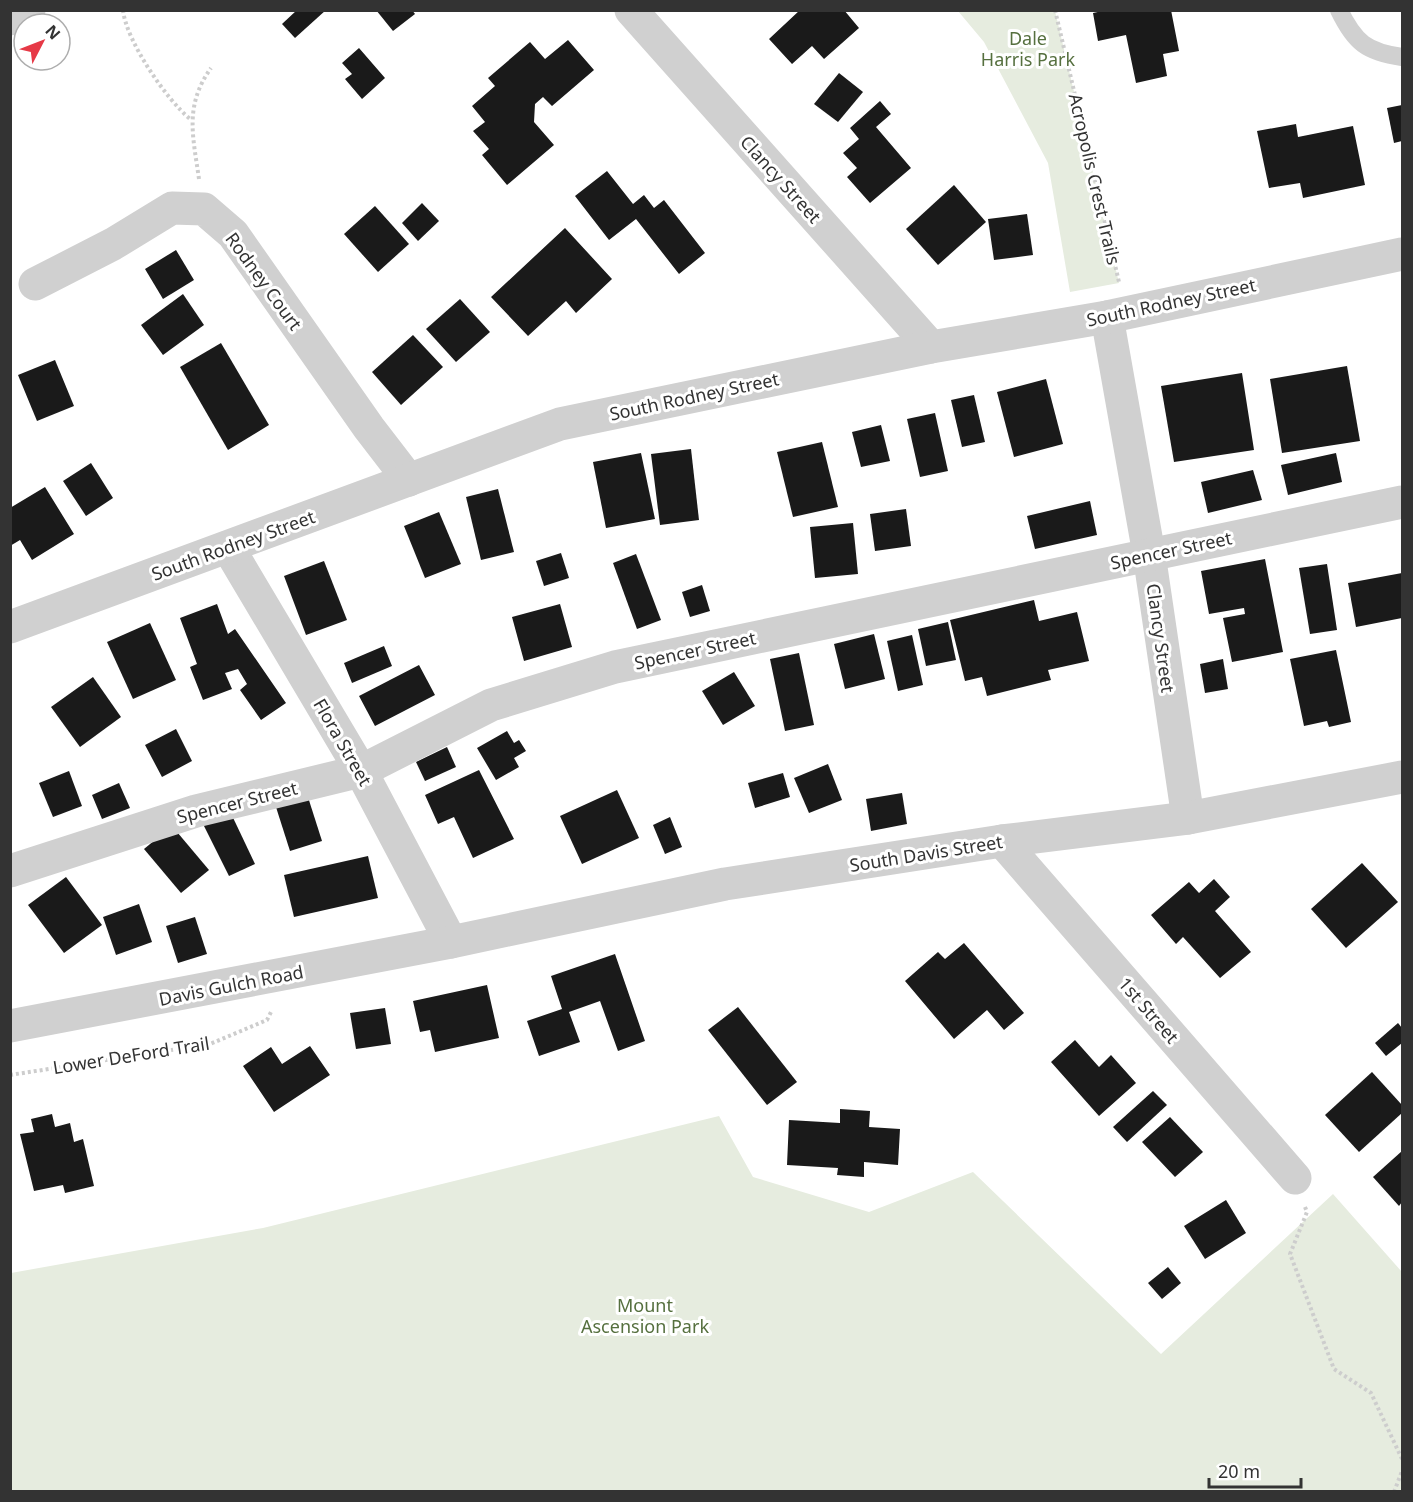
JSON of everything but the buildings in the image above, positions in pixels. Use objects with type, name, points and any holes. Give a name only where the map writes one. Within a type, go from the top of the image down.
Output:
[{"type":"street","points":[[10,19],[29,10]]},
{"type":"street","name":"Clancy Street","points":[[631,10],[931,347]]},
{"type":"street","points":[[35,284],[113,244],[172,208],[204,209]]},
{"type":"street","name":"Rodney Court","points":[[204,209],[233,234],[369,428],[409,480]]},
{"type":"street","name":"South Rodney Street","points":[[10,627],[560,424],[931,347],[1117,314],[1402,254]]},
{"type":"street","name":"Clancy Street","points":[[1117,314],[1188,818]]},
{"type":"street","name":"Spencer Street","points":[[10,871],[196,811],[361,771],[491,705],[615,667],[1402,502]]},
{"type":"street","name":"Flora Street","points":[[228,547],[361,771],[451,942]]},
{"type":"street","name":"South Davis Street","points":[[451,942],[725,884],[1002,841],[1188,818],[1402,777]]},
{"type":"street","name":"1st Street","points":[[1002,841],[1295,1178]]},
{"type":"street","name":"Davis Gulch Road","points":[[10,1026],[451,942]]},
{"type":"lane","points":[[1339,10],[1351,34],[1378,53],[1402,57]]},
{"type":"path","points":[[123,10],[124,20],[150,72],[175,107],[190,119]]},
{"type":"path","name":"Acropolis Crest Trails","points":[[1055,10],[1117,314]]},
{"type":"path","points":[[204,209],[190,119],[198,86],[210,68]]},
{"type":"path","name":"Lower DeFord Trail","points":[[10,1075],[210,1044],[267,1020],[291,974]]},
{"type":"path","points":[[1295,1178],[1307,1212],[1290,1254],[1334,1370],[1371,1393],[1402,1459]]},
{"type":"path","points":[[1394,1491],[1402,1471]]},
{"type":"green space","name":"Dale Harris Park","points":[[958,11],[1055,11],[1119,283],[1070,292],[1048,163],[984,42]]},
{"type":"green space","name":"Mount Ascension Park","points":[[719,1116],[753,1177],[869,1212],[973,1172],[1161,1354],[1333,1194],[1402,1272],[1402,1491],[11,1491],[11,1273],[263,1228]]}]
